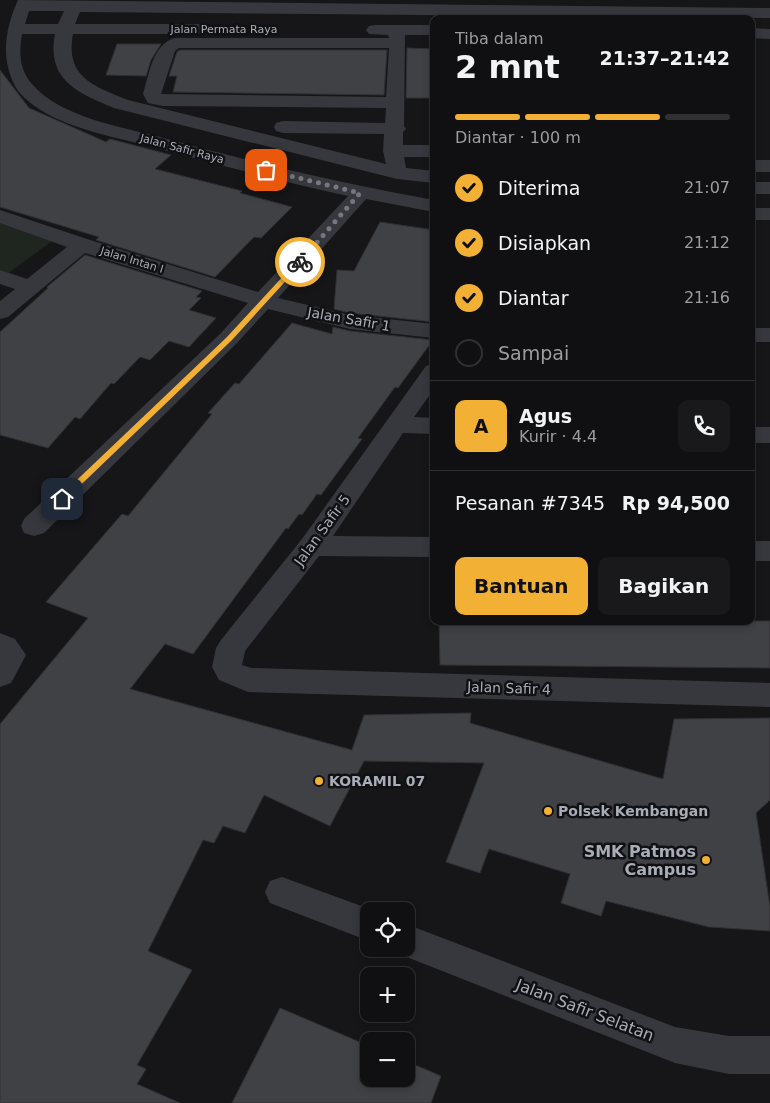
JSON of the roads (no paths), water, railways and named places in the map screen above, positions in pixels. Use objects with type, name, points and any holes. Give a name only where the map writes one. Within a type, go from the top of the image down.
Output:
[{"type":"street","name":"Jalan Permata Raya","points":[[24,3],[562,6],[770,13]]},
{"type":"street","name":"Jalan Safir Raya","points":[[24,3],[14,29],[10,56],[15,73],[26,88],[40,101],[60,112],[84,121],[209,157],[360,193],[430,205]]},
{"type":"street","points":[[76,3],[65,29],[62,60],[72,80],[97,95],[121,104],[396,173],[430,177]]},
{"type":"street","name":"Jalan Permata Raya","points":[[14,29],[397,36],[430,31]]},
{"type":"street","points":[[755,33],[770,34]]},
{"type":"street","points":[[395,103],[163,100],[156,99],[152,94],[167,49],[175,43],[397,36],[396,129],[393,151],[396,173]]},
{"type":"street","points":[[755,46],[770,46]]},
{"type":"street","points":[[283,127],[396,129]]},
{"type":"street","points":[[393,151],[430,151]]},
{"type":"street","points":[[755,166],[770,166]]},
{"type":"street","points":[[755,188],[770,188]]},
{"type":"street","points":[[34,526],[229,338],[264,302],[360,193]]},
{"type":"street","points":[[755,214],[770,214]]},
{"type":"street","name":"Jalan Intan I","points":[[0,216],[82,245],[264,302]]},
{"type":"street","points":[[0,312],[82,245]]},
{"type":"street","points":[[0,277],[31,287]]},
{"type":"street","name":"Jalan Safir 1","points":[[264,302],[350,322],[430,330]]},
{"type":"street","points":[[755,335],[770,335]]},
{"type":"street","name":"Jalan Safir 5","points":[[248,680],[228,670],[230,651],[312,546],[398,425],[430,376]]},
{"type":"street","points":[[398,425],[430,426]]},
{"type":"street","points":[[755,434],[770,435]]},
{"type":"street","points":[[312,546],[430,547]]},
{"type":"street","points":[[755,551],[770,551]]},
{"type":"street","points":[[0,644],[11,655],[0,675]]},
{"type":"street","name":"Jalan Safir 4","points":[[248,680],[770,695]]},
{"type":"street","points":[[282,892],[360,922]]},
{"type":"street","name":"Jalan Safir Selatan","points":[[415,944],[675,1046],[729,1055],[770,1055]]},
{"type":"place","name":"KORAMIL 07","points":[[319,781]]},
{"type":"place","name":"Polsek Kembangan","points":[[548,811]]},
{"type":"place","name":"SMK Patmos Campus","points":[[706,860]]}]
